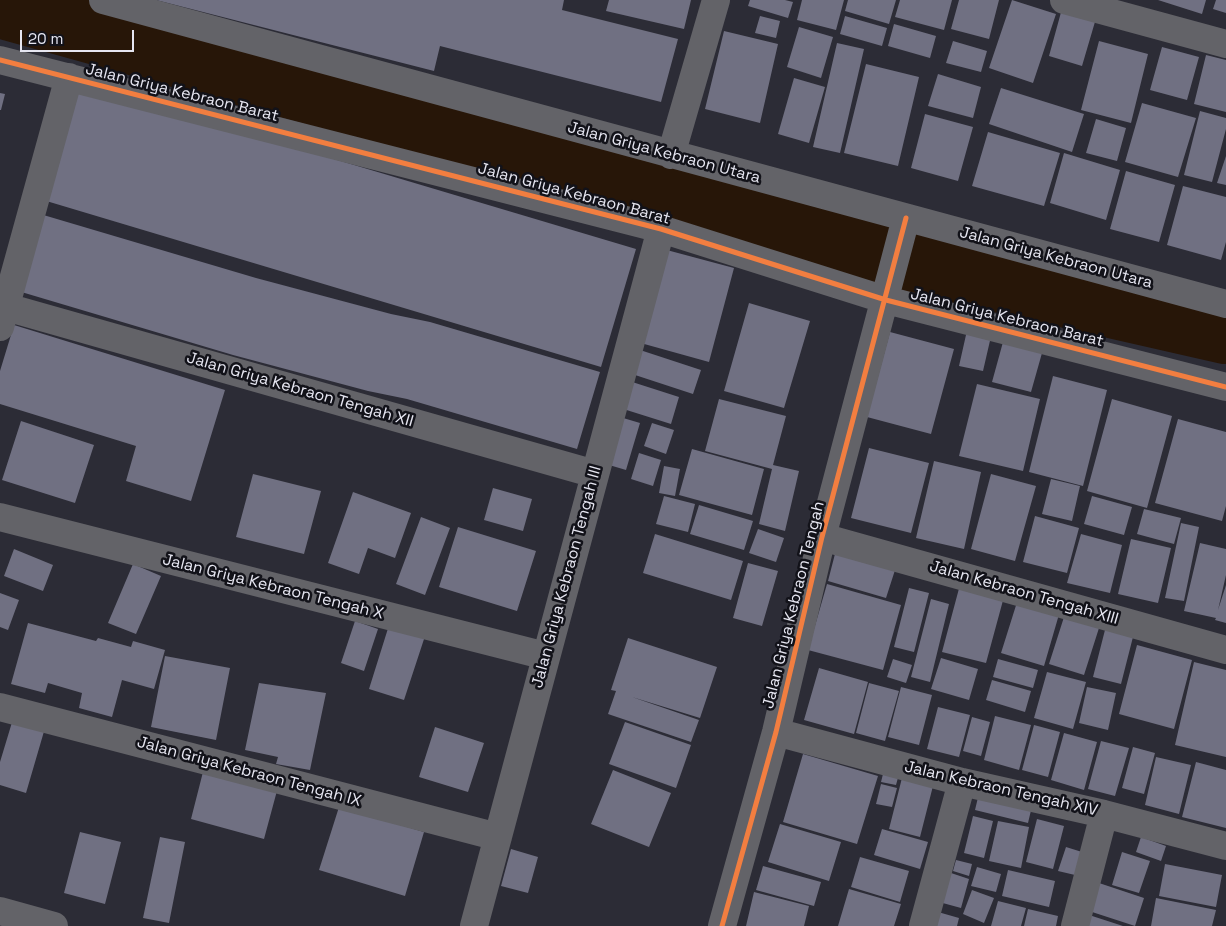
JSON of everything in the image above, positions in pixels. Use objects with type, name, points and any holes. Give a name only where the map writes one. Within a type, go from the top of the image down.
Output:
[{"type":"street","name":"Jalan Griya Kebraon Utara","points":[[104,0],[671,155],[904,225],[1226,304]]},
{"type":"street","points":[[671,155],[716,0]]},
{"type":"street","points":[[1064,0],[1226,44]]},
{"type":"street","name":"Jalan Griya Kebraon Barat","points":[[0,60],[888,289],[1226,387]]},
{"type":"street","name":"Jalan Griya Kebraon Barat","points":[[3,317],[69,77]]},
{"type":"street","name":"Jalan Griya Kebraon Tengah","points":[[722,926],[776,732],[822,537],[904,225]]},
{"type":"street","name":"Jalan Griya Kebraon Tengah III","points":[[474,926],[661,229]]},
{"type":"street","name":"Jalan Griya Kebraon Tengah XII","points":[[3,317],[595,474]]},
{"type":"street","name":"Jalan Griya Kebraon Tengah X","points":[[0,517],[546,656]]},
{"type":"street","name":"Jalan Kebraon Tengah XIII","points":[[822,537],[1226,650]]},
{"type":"street","name":"Jalan Griya Kebraon Tengah IX","points":[[0,706],[498,837]]},
{"type":"street","name":"Jalan Kebraon Tengah XIV","points":[[776,732],[962,782],[1104,814],[1226,846]]},
{"type":"street","points":[[923,926],[962,782]]},
{"type":"street","points":[[1074,926],[1104,814]]},
{"type":"street","points":[[0,911],[54,926]]},
{"type":"building","points":[[156,0],[564,0],[562,10],[678,39],[661,102],[440,46],[434,71]]},
{"type":"building","points":[[609,0],[691,0],[684,29],[606,11]]},
{"type":"building","points":[[750,0],[785,0],[793,2],[788,18],[748,6]]},
{"type":"building","points":[[802,0],[844,0],[836,30],[797,20]]},
{"type":"building","points":[[848,0],[896,0],[889,24],[845,11]]},
{"type":"building","points":[[900,0],[952,0],[944,30],[895,17]]},
{"type":"building","points":[[959,0],[999,0],[989,39],[951,29]]},
{"type":"building","points":[[1012,0],[1056,14],[1033,83],[989,68]]},
{"type":"building","points":[[1158,0],[1206,0],[1202,14]]},
{"type":"building","points":[[1216,0],[1226,0],[1226,13],[1213,9]]},
{"type":"building","points":[[1063,5],[1097,15],[1082,66],[1049,56]]},
{"type":"building","points":[[760,16],[780,21],[776,38],[755,33]]},
{"type":"building","points":[[845,16],[887,28],[882,46],[840,34]]},
{"type":"building","points":[[894,24],[936,36],[930,58],[888,46]]},
{"type":"building","points":[[799,27],[833,37],[821,78],[787,67]]},
{"type":"building","points":[[724,31],[778,44],[760,123],[705,109]]},
{"type":"building","points":[[953,41],[987,51],[981,72],[946,63]]},
{"type":"building","points":[[1099,41],[1148,54],[1131,123],[1081,110]]},
{"type":"building","points":[[837,43],[864,49],[840,153],[813,147]]},
{"type":"building","points":[[1162,47],[1199,57],[1187,100],[1150,90]]},
{"type":"building","points":[[1206,55],[1226,60],[1226,112],[1194,104]]},
{"type":"building","points":[[866,64],[919,77],[898,166],[844,153]]},
{"type":"building","points":[[938,74],[981,87],[973,118],[928,106]]},
{"type":"building","points":[[794,78],[825,87],[809,143],[778,134]]},
{"type":"building","points":[[79,83],[636,249],[601,367],[43,200]]},
{"type":"building","points":[[1001,88],[1084,114],[1072,152],[989,124]]},
{"type":"building","points":[[0,93],[5,94],[1,110],[0,110]]},
{"type":"building","points":[[1142,103],[1196,118],[1178,177],[1125,162]]},
{"type":"building","points":[[1200,111],[1226,118],[1226,129],[1212,182],[1184,175]]},
{"type":"building","points":[[925,114],[973,127],[958,181],[911,168]]},
{"type":"building","points":[[1096,119],[1126,128],[1117,161],[1086,153]]},
{"type":"building","points":[[988,132],[1060,153],[1044,206],[972,186]]},
{"type":"building","points":[[1064,153],[1120,170],[1106,220],[1050,203]]},
{"type":"building","points":[[1226,156],[1226,185],[1217,183]]},
{"type":"building","points":[[1126,171],[1175,185],[1159,242],[1110,229]]},
{"type":"building","points":[[1183,186],[1226,197],[1226,242],[1221,260],[1167,245]]},
{"type":"building","points":[[40,214],[256,278],[391,314],[430,322],[600,372],[577,449],[407,399],[368,391],[233,355],[18,291]]},
{"type":"building","points":[[663,249],[734,268],[709,362],[637,342]]},
{"type":"building","points":[[749,303],[810,321],[784,408],[724,391]]},
{"type":"building","points":[[14,325],[225,390],[191,501],[126,481],[136,446],[0,404],[0,371]]},
{"type":"building","points":[[968,326],[992,332],[983,371],[959,366]]},
{"type":"building","points":[[890,332],[954,349],[931,434],[867,417]]},
{"type":"building","points":[[1003,342],[1042,353],[1031,392],[992,382]]},
{"type":"building","points":[[640,350],[701,370],[693,394],[632,374]]},
{"type":"building","points":[[1053,376],[1107,390],[1083,486],[1029,472]]},
{"type":"building","points":[[626,380],[679,397],[671,424],[617,407]]},
{"type":"building","points":[[977,384],[1040,399],[1023,471],[959,456]]},
{"type":"building","points":[[719,399],[786,416],[773,465],[799,471],[785,531],[759,524],[772,469],[705,451]]},
{"type":"building","points":[[1112,399],[1172,416],[1147,508],[1087,491]]},
{"type":"building","points":[[613,415],[640,423],[626,470],[599,462]]},
{"type":"building","points":[[1178,419],[1226,432],[1226,506],[1222,521],[1155,503]]},
{"type":"building","points":[[21,421],[94,445],[75,503],[2,480]]},
{"type":"building","points":[[652,423],[674,430],[666,454],[644,446]]},
{"type":"building","points":[[869,448],[929,463],[911,533],[851,518]]},
{"type":"building","points":[[692,449],[764,469],[752,515],[679,495]]},
{"type":"building","points":[[639,453],[661,460],[653,486],[631,479]]},
{"type":"building","points":[[934,461],[981,472],[964,549],[916,538]]},
{"type":"building","points":[[664,466],[680,469],[675,496],[659,493]]},
{"type":"building","points":[[253,474],[321,491],[304,554],[236,537]]},
{"type":"building","points":[[991,474],[1036,486],[1015,561],[971,549]]},
{"type":"building","points":[[1051,479],[1080,486],[1072,521],[1042,514]]},
{"type":"building","points":[[493,488],[532,499],[523,531],[484,520]]},
{"type":"building","points":[[353,492],[411,513],[395,558],[368,548],[359,574],[328,563]]},
{"type":"building","points":[[664,496],[695,504],[688,532],[656,524]]},
{"type":"building","points":[[1092,496],[1132,507],[1124,535],[1084,524]]},
{"type":"building","points":[[699,505],[753,521],[744,550],[690,534]]},
{"type":"building","points":[[1144,509],[1181,518],[1174,544],[1137,534]]},
{"type":"building","points":[[1035,516],[1079,528],[1067,573],[1023,562]]},
{"type":"building","points":[[421,517],[450,528],[425,595],[396,584]]},
{"type":"building","points":[[1181,523],[1199,527],[1184,601],[1165,598]]},
{"type":"building","points":[[458,527],[536,551],[517,611],[439,587]]},
{"type":"building","points":[[758,529],[784,538],[776,562],[749,553]]},
{"type":"building","points":[[655,534],[743,561],[731,600],[643,573]]},
{"type":"building","points":[[1081,534],[1122,545],[1110,593],[1067,583]]},
{"type":"building","points":[[1131,539],[1171,548],[1158,603],[1118,594]]},
{"type":"building","points":[[1200,543],[1226,549],[1226,575],[1218,610],[1226,585],[1226,623],[1215,620],[1216,618],[1184,611]]},
{"type":"building","points":[[14,549],[53,565],[43,591],[4,576]]},
{"type":"building","points":[[836,550],[896,567],[886,598],[828,581]]},
{"type":"building","points":[[748,563],[778,571],[762,626],[733,618]]},
{"type":"building","points":[[133,564],[161,576],[136,634],[108,623]]},
{"type":"building","points":[[961,581],[1005,593],[986,663],[942,652]]},
{"type":"building","points":[[827,584],[901,605],[883,670],[808,650]]},
{"type":"building","points":[[909,588],[929,593],[914,652],[894,647]]},
{"type":"building","points":[[0,593],[19,600],[8,630],[0,627]]},
{"type":"building","points":[[931,599],[949,604],[930,682],[911,677]]},
{"type":"building","points":[[1018,599],[1060,611],[1044,666],[1001,653]]},
{"type":"building","points":[[1064,617],[1099,628],[1084,675],[1049,664]]},
{"type":"building","points":[[355,621],[378,629],[364,671],[341,663]]},
{"type":"building","points":[[390,622],[426,633],[404,700],[369,689]]},
{"type":"building","points":[[28,623],[96,641],[98,638],[131,647],[133,641],[165,650],[154,689],[122,680],[112,717],[79,708],[82,693],[48,683],[45,693],[11,684]]},
{"type":"building","points":[[1106,626],[1134,633],[1121,684],[1093,677]]},
{"type":"building","points":[[628,638],[717,667],[700,718],[632,697],[699,720],[691,742],[608,714],[616,691],[611,690]]},
{"type":"building","points":[[1137,645],[1192,660],[1174,729],[1119,714]]},
{"type":"building","points":[[165,656],[230,668],[216,740],[151,727]]},
{"type":"building","points":[[941,658],[978,669],[969,700],[931,689]]},
{"type":"building","points":[[893,659],[912,665],[906,683],[887,677]]},
{"type":"building","points":[[998,659],[1038,670],[1033,688],[993,677]]},
{"type":"building","points":[[1194,662],[1226,670],[1226,757],[1175,745]]},
{"type":"building","points":[[819,668],[868,682],[854,734],[804,720]]},
{"type":"building","points":[[1047,672],[1086,682],[1073,729],[1034,718]]},
{"type":"building","points":[[992,680],[1031,691],[1025,712],[986,700]]},
{"type":"building","points":[[259,683],[326,693],[310,770],[276,764],[278,757],[245,750]]},
{"type":"building","points":[[869,683],[899,691],[885,741],[856,733]]},
{"type":"building","points":[[901,687],[932,695],[919,745],[888,737]]},
{"type":"building","points":[[1087,687],[1116,693],[1108,730],[1079,723]]},
{"type":"building","points":[[938,707],[970,715],[959,757],[927,749]]},
{"type":"building","points":[[995,716],[1031,725],[1019,770],[984,760]]},
{"type":"building","points":[[972,717],[990,722],[981,756],[963,751]]},
{"type":"building","points":[[13,719],[45,728],[26,793],[0,785],[0,762]]},
{"type":"building","points":[[625,722],[691,745],[676,788],[609,764]]},
{"type":"building","points":[[1034,725],[1060,732],[1048,777],[1022,770]]},
{"type":"building","points":[[435,727],[484,743],[468,792],[419,777]]},
{"type":"building","points":[[1064,733],[1097,742],[1084,790],[1051,780]]},
{"type":"building","points":[[1101,741],[1129,748],[1115,796],[1088,789]]},
{"type":"building","points":[[1133,747],[1155,753],[1144,794],[1122,788]]},
{"type":"building","points":[[803,754],[878,776],[857,844],[783,822]]},
{"type":"building","points":[[1156,757],[1191,765],[1179,814],[1145,805]]},
{"type":"building","points":[[1196,762],[1226,770],[1226,828],[1182,817]]},
{"type":"building","points":[[204,768],[278,787],[264,839],[191,819]]},
{"type":"building","points":[[613,770],[671,793],[649,847],[591,824]]},
{"type":"building","points":[[884,770],[899,774],[896,785],[881,782]]},
{"type":"building","points":[[903,774],[934,782],[920,837],[889,829]]},
{"type":"building","points":[[881,784],[897,788],[892,807],[876,804]]},
{"type":"building","points":[[980,789],[1033,802],[1028,823],[975,810]]},
{"type":"building","points":[[339,807],[424,832],[405,896],[319,870]]},
{"type":"building","points":[[973,816],[993,821],[984,858],[964,853]]},
{"type":"building","points":[[1037,819],[1064,826],[1053,869],[1026,862]]},
{"type":"building","points":[[998,821],[1029,827],[1021,868],[989,861]]},
{"type":"building","points":[[780,824],[841,842],[829,881],[768,862]]},
{"type":"building","points":[[882,829],[928,842],[920,869],[874,855]]},
{"type":"building","points":[[80,832],[121,842],[105,904],[64,893]]},
{"type":"building","points":[[160,837],[185,842],[169,923],[143,918]]},
{"type":"building","points":[[1141,837],[1166,846],[1161,861],[1136,852]]},
{"type":"building","points":[[1066,847],[1082,852],[1075,875],[1058,871]]},
{"type":"building","points":[[511,849],[538,857],[528,893],[501,886]]},
{"type":"building","points":[[1122,852],[1150,861],[1139,893],[1112,885]]},
{"type":"building","points":[[860,857],[909,871],[900,902],[851,887]]},
{"type":"building","points":[[956,860],[972,864],[969,876],[953,871]]},
{"type":"building","points":[[1165,864],[1222,875],[1216,907],[1159,896]]},
{"type":"building","points":[[763,866],[821,882],[814,906],[756,890]]},
{"type":"building","points":[[977,867],[1001,874],[996,892],[971,886]]},
{"type":"building","points":[[1008,870],[1055,881],[1049,907],[1002,896]]},
{"type":"building","points":[[948,872],[969,879],[961,908],[939,902]]},
{"type":"building","points":[[1099,883],[1144,898],[1135,926],[1089,911]]},
{"type":"building","points":[[849,889],[901,904],[894,926],[838,926]]},
{"type":"building","points":[[972,890],[994,898],[984,923],[963,914]]},
{"type":"building","points":[[754,892],[809,906],[804,926],[746,926]]},
{"type":"building","points":[[1156,898],[1216,910],[1212,926],[1151,926]]},
{"type":"building","points":[[998,901],[1026,908],[1021,926],[991,926]]},
{"type":"building","points":[[1028,909],[1058,916],[1056,926],[1024,926]]},
{"type":"building","points":[[938,912],[959,918],[957,926],[934,926]]},
{"type":"building","points":[[1086,914],[1123,926],[1082,926]]},
{"type":"waterway","points":[[0,4],[927,262],[1226,330]]},
{"type":"cycle path","points":[[0,60],[661,229],[886,300],[1226,387]]},
{"type":"cycle path","points":[[722,926],[776,732],[822,537],[906,218]]}]
